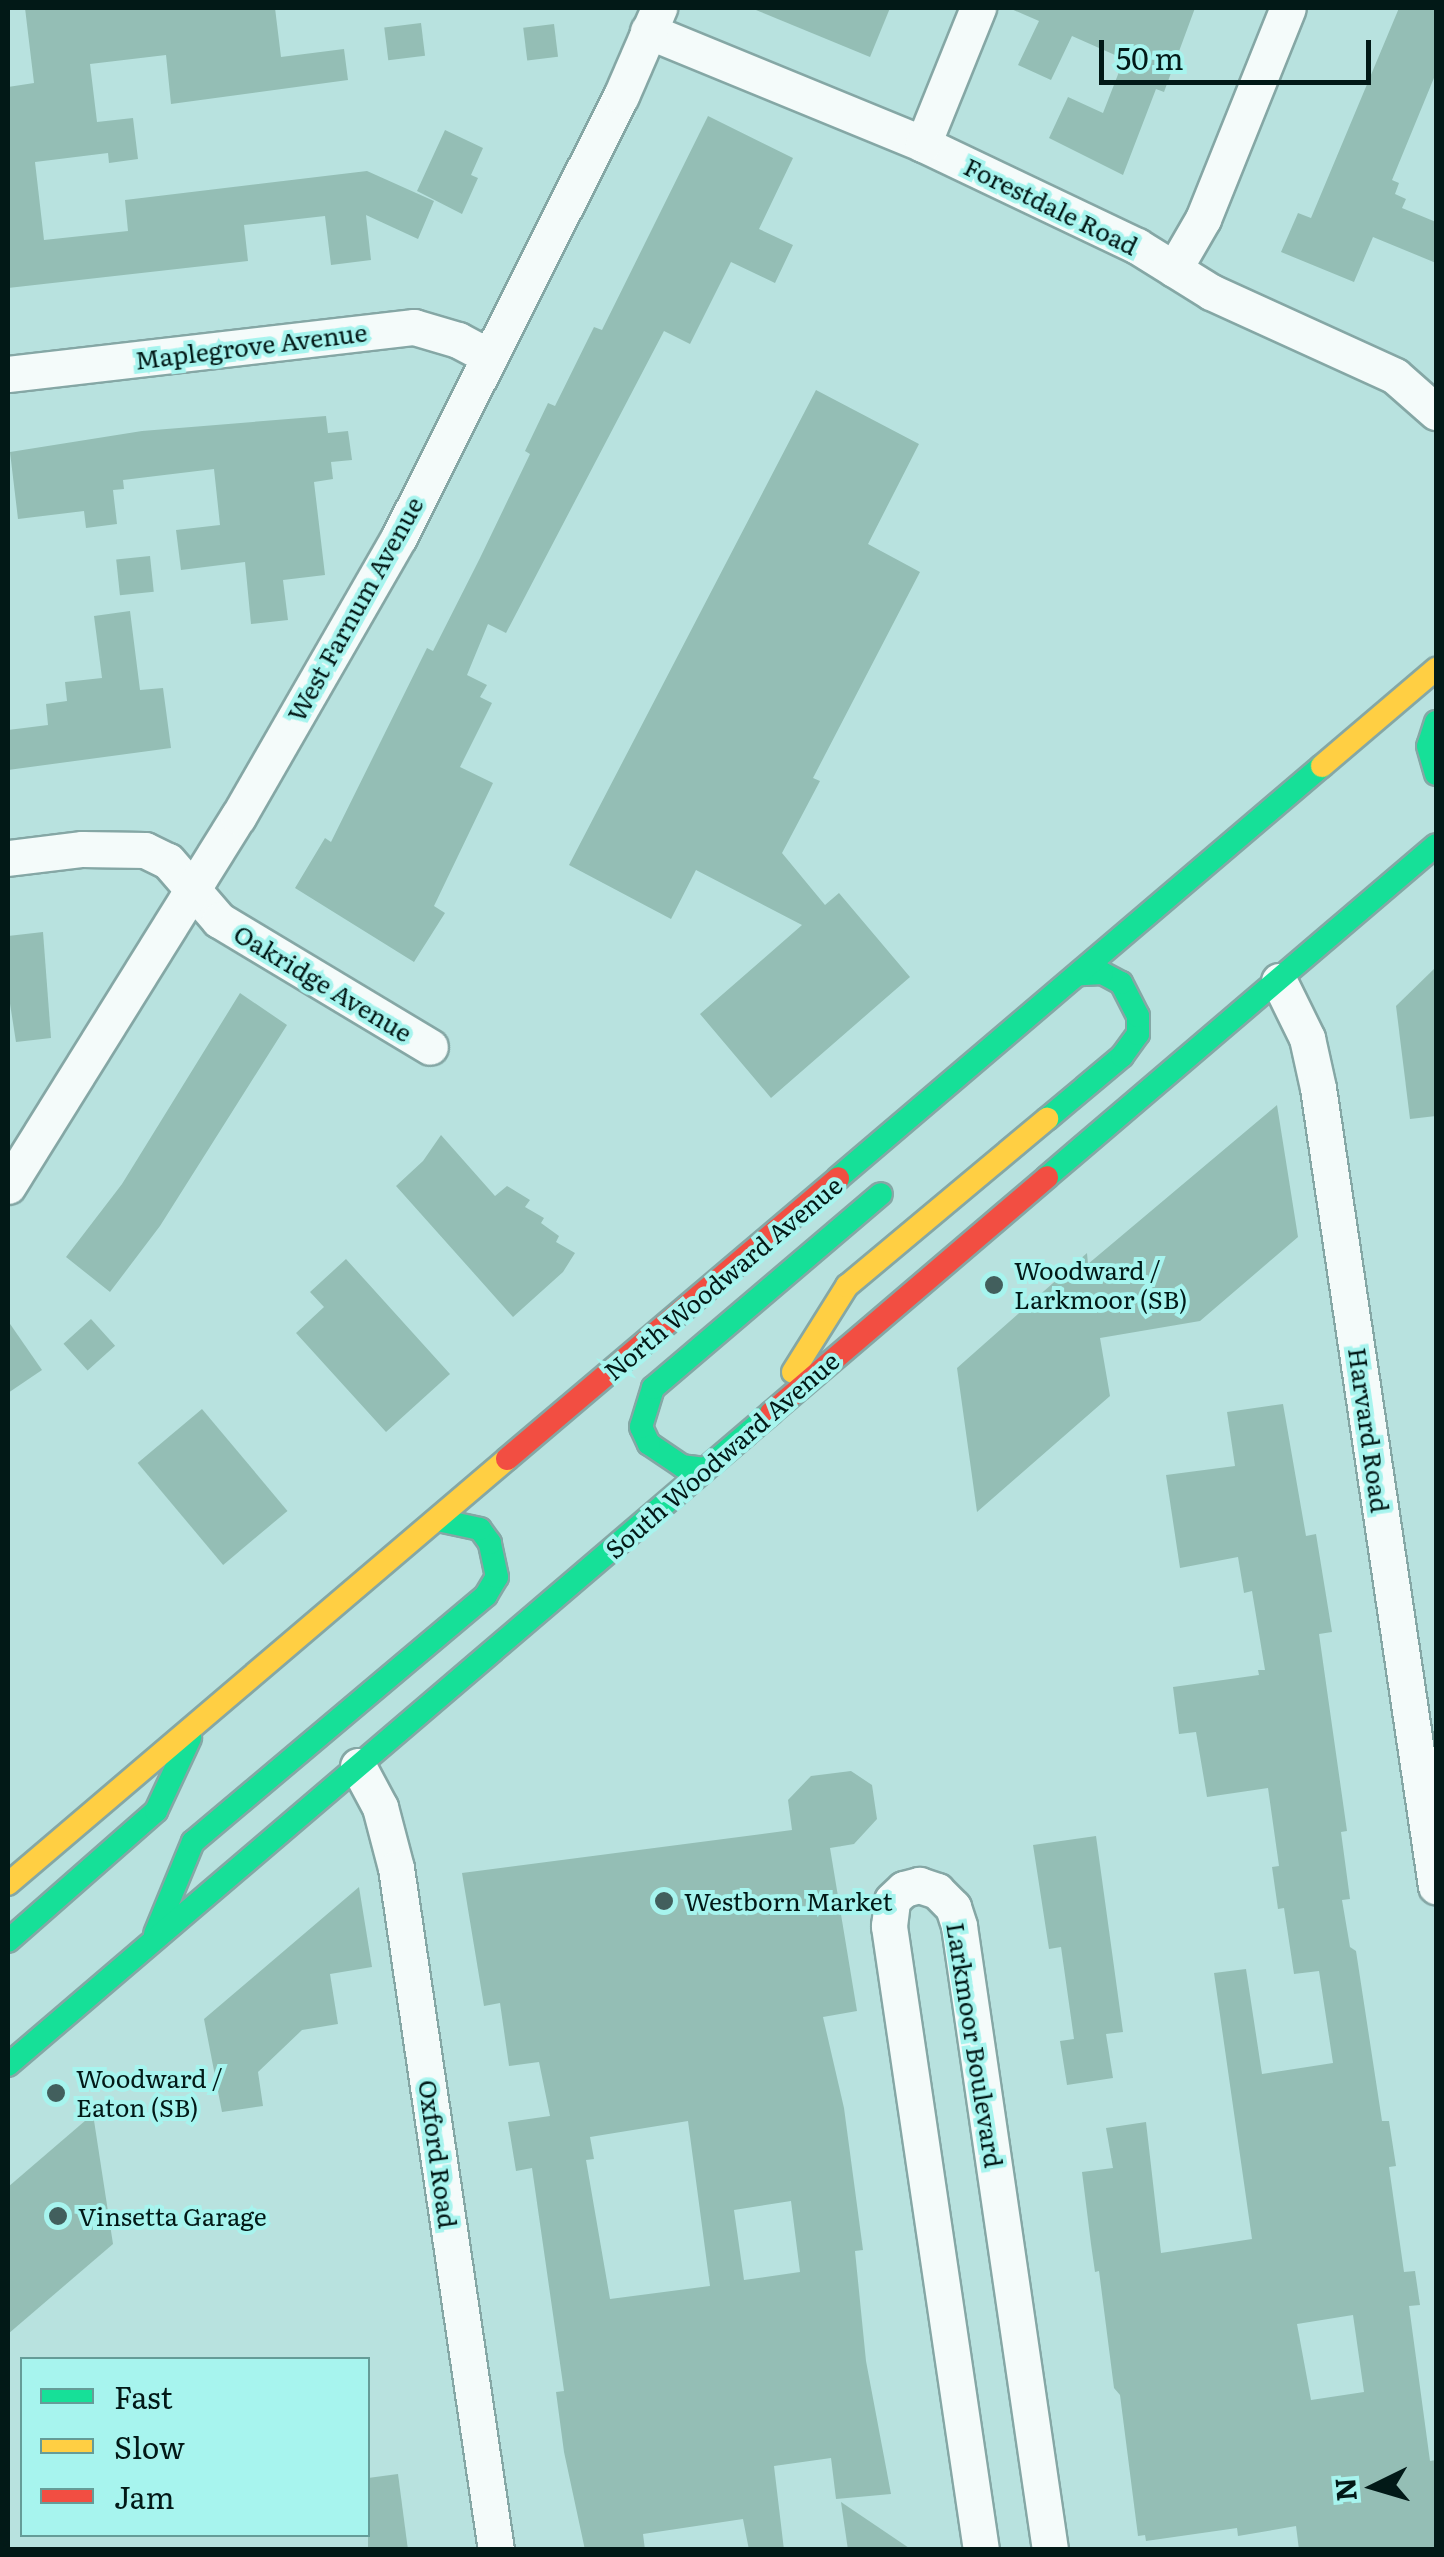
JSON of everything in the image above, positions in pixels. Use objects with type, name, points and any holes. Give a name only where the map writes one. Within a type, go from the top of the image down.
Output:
[{"type":"main road","name":"North Woodward Avenue","points":[[8,1884],[1436,669]]},
{"type":"main road","points":[[1436,722],[1428,746],[1436,774]]},
{"type":"main road","name":"South Woodward Avenue","points":[[8,2065],[1436,846]]},
{"type":"main road","points":[[762,1421],[847,1286],[1122,1056],[1138,1034],[1138,1016],[1122,982],[1102,974],[1080,974]]},
{"type":"main road","points":[[972,1095],[1010,1034]]},
{"type":"main road","points":[[705,1469],[682,1466],[649,1444],[641,1427],[642,1409],[653,1388],[900,1178]]},
{"type":"main road","points":[[152,1941],[193,1842],[486,1595],[498,1577],[490,1544],[480,1529],[438,1520]]},
{"type":"main road","points":[[8,1941],[156,1812],[198,1721]]},
{"type":"street","points":[[923,144],[978,8]]},
{"type":"street","points":[[1174,269],[1203,219],[1288,8]]},
{"type":"street","name":"Forestdale Road","points":[[654,19],[1137,246],[1246,310],[1395,376],[1436,412]]},
{"type":"street","name":"West Farnum Avenue","points":[[8,1186],[193,888],[398,536],[620,96],[654,19]]},
{"type":"street","name":"Maplegrove Avenue","points":[[8,374],[414,327],[458,340],[490,357]]},
{"type":"street","name":"Oakridge Avenue","points":[[8,858],[82,849],[145,850],[168,860],[218,920],[430,1047]]},
{"type":"street","name":"Harvard Road","points":[[1279,982],[1307,1038],[1316,1078],[1436,1886]]},
{"type":"street","name":"Oxford Road","points":[[358,1766],[380,1807],[396,1868],[496,2550]]},
{"type":"street","name":"Larkmoor Boulevard","points":[[980,2550],[888,1926],[892,1900],[904,1889],[919,1885],[938,1891],[953,1907],[959,1926],[1050,2550]]},
{"type":"building","points":[[25,8],[275,8],[281,57],[344,49],[348,80],[171,104],[166,55],[90,64],[97,122],[133,118],[138,159],[109,163],[108,153],[35,162],[44,240],[128,231],[125,200],[367,171],[434,201],[418,239],[366,215],[371,260],[331,265],[325,216],[244,225],[248,261],[8,288],[8,87],[34,83]]},
{"type":"building","points":[[751,8],[890,8],[870,57]]},
{"type":"building","points":[[1009,8],[1195,8],[1164,92],[1156,89],[1123,175],[1049,138],[1068,97],[1103,113],[1124,59],[1072,36],[1051,80],[1018,65],[1039,21]]},
{"type":"building","points":[[1399,8],[1436,8],[1436,73],[1392,180],[1399,183],[1395,194],[1406,199],[1402,208],[1436,222],[1436,263],[1373,237],[1354,282],[1281,252],[1298,213],[1311,218]]},
{"type":"building","points":[[421,23],[425,56],[388,60],[384,28]]},
{"type":"building","points":[[554,24],[558,57],[527,61],[523,28]]},
{"type":"building","points":[[708,116],[793,158],[759,229],[793,245],[775,283],[731,262],[690,344],[664,331],[506,633],[488,624],[467,675],[487,685],[480,697],[492,703],[460,767],[493,783],[434,906],[445,913],[414,962],[295,888],[325,838],[331,842],[427,648],[433,651],[480,558],[530,454],[525,451],[548,403],[555,406],[594,327],[602,330]]},
{"type":"building","points":[[445,130],[483,148],[471,175],[478,178],[462,214],[417,191]]},
{"type":"building","points":[[816,390],[919,444],[868,544],[920,572],[813,778],[820,781],[782,853],[825,905],[839,893],[910,977],[771,1098],[700,1014],[802,925],[696,870],[671,919],[569,865]]},
{"type":"building","points":[[326,416],[328,433],[348,431],[352,460],[331,462],[333,479],[314,482],[325,575],[283,580],[288,620],[251,624],[245,562],[181,570],[176,530],[220,525],[214,469],[123,480],[124,489],[113,490],[117,524],[86,528],[84,511],[18,519],[10,452],[142,431]]},
{"type":"building","points":[[150,556],[154,592],[120,595],[116,560]]},
{"type":"building","points":[[130,611],[140,690],[163,688],[171,748],[8,770],[8,730],[48,725],[46,704],[67,701],[65,682],[102,678],[94,616]]},
{"type":"building","points":[[43,932],[51,1038],[16,1042],[8,991],[8,936]]},
{"type":"building","points":[[1436,967],[1436,1116],[1410,1119],[1396,1006]]},
{"type":"building","points":[[240,993],[287,1025],[160,1226],[110,1292],[66,1257],[122,1184]]},
{"type":"building","points":[[1277,1105],[1298,1237],[1200,1321],[1100,1338],[1110,1396],[977,1512],[957,1368],[1087,1253],[1088,1264]]},
{"type":"building","points":[[441,1135],[495,1196],[507,1186],[530,1200],[525,1207],[544,1218],[541,1223],[559,1236],[556,1242],[575,1253],[563,1272],[513,1317],[396,1186],[423,1161]]},
{"type":"building","points":[[346,1259],[450,1374],[386,1432],[296,1333],[324,1307],[310,1292]]},
{"type":"building","points":[[91,1319],[115,1346],[88,1371],[64,1344]]},
{"type":"building","points":[[8,1321],[42,1370],[8,1393]]},
{"type":"building","points":[[1283,1404],[1306,1536],[1316,1534],[1332,1632],[1319,1634],[1347,1831],[1341,1832],[1350,1899],[1342,1900],[1350,1947],[1356,1951],[1382,2121],[1389,2121],[1396,2166],[1389,2167],[1404,2272],[1415,2271],[1420,2305],[1409,2306],[1430,2461],[1436,2460],[1436,2550],[1299,2550],[1296,2526],[1238,2536],[1237,2528],[1146,2541],[1145,2535],[1138,2536],[1120,2395],[1114,2388],[1082,2172],[1113,2168],[1106,2128],[1146,2122],[1161,2253],[1252,2239],[1214,1973],[1246,1969],[1262,2074],[1333,2063],[1319,1971],[1294,1974],[1284,1908],[1278,1909],[1272,1867],[1279,1866],[1268,1788],[1207,1797],[1196,1732],[1179,1734],[1173,1687],[1259,1675],[1258,1670],[1265,1670],[1252,1591],[1244,1593],[1238,1557],[1180,1568],[1166,1475],[1235,1466],[1227,1412]],"holes":[[[1353,2315],[1364,2392],[1311,2400],[1297,2324]]]},
{"type":"building","points":[[202,1409],[287,1511],[223,1565],[138,1463]]},
{"type":"building","points":[[851,1771],[872,1785],[877,1819],[854,1844],[830,1848],[857,2011],[823,2017],[844,2108],[863,2250],[855,2251],[866,2361],[891,2494],[836,2499],[831,2458],[774,2466],[784,2550],[749,2550],[743,2519],[643,2534],[645,2550],[585,2550],[564,2452],[556,2392],[564,2391],[532,2168],[516,2171],[508,2122],[550,2116],[539,2062],[509,2066],[500,2003],[484,2006],[462,1873],[792,1830],[788,1800],[811,1776]],"holes":[[[688,2121],[710,2286],[610,2299],[586,2160],[594,2159],[590,2137]],[[791,2201],[800,2272],[744,2280],[734,2210]]]},
{"type":"building","points":[[1096,1836],[1123,2032],[1106,2034],[1113,2078],[1067,2085],[1060,2041],[1074,2039],[1061,1947],[1049,1949],[1033,1845]]},
{"type":"building","points":[[359,1887],[372,1967],[330,1974],[338,2024],[302,2030],[258,2072],[263,2106],[222,2112],[204,2019]]},
{"type":"building","name":"Vinsetta Garage","points":[[93,2114],[113,2244],[8,2334],[8,2187]]},
{"type":"building","points":[[398,2474],[408,2550],[368,2550],[370,2478]]},
{"type":"building","points":[[841,2502],[912,2550],[848,2550]]},
{"type":"traffic: fast","points":[[1436,722],[1428,746],[1436,774]]},
{"type":"traffic: fast","points":[[838,1178],[1322,766]]},
{"type":"traffic: fast","points":[[1047,1177],[1436,845]]},
{"type":"traffic: fast","points":[[1047,1119],[1122,1056],[1138,1034],[1138,1016],[1121,983],[1102,973],[1080,974]]},
{"type":"traffic: fast","points":[[705,1469],[682,1466],[649,1444],[641,1427],[653,1388],[881,1194]]},
{"type":"traffic: fast","points":[[8,2065],[771,1413]]},
{"type":"traffic: fast","points":[[155,1934],[193,1842],[486,1595],[497,1577],[490,1543],[480,1529],[438,1520]]},
{"type":"traffic: fast","points":[[8,1941],[156,1811],[190,1738]]},
{"type":"traffic: slow","points":[[1322,766],[1436,669]]},
{"type":"traffic: slow","points":[[793,1372],[847,1286],[1047,1119]]},
{"type":"traffic: slow","points":[[8,1884],[507,1459]]},
{"type":"traffic: jam","points":[[771,1413],[1047,1177]]},
{"type":"traffic: jam","points":[[507,1459],[838,1178]]},
{"type":"place","name":"Woodward / Larkmoor (SB)","points":[[994,1285]]},
{"type":"place","name":"Westborn Market","points":[[664,1901]]},
{"type":"place","name":"Woodward / Eaton (SB)","points":[[56,2093]]},
{"type":"place","name":"Vinsetta Garage","points":[[58,2216]]}]
